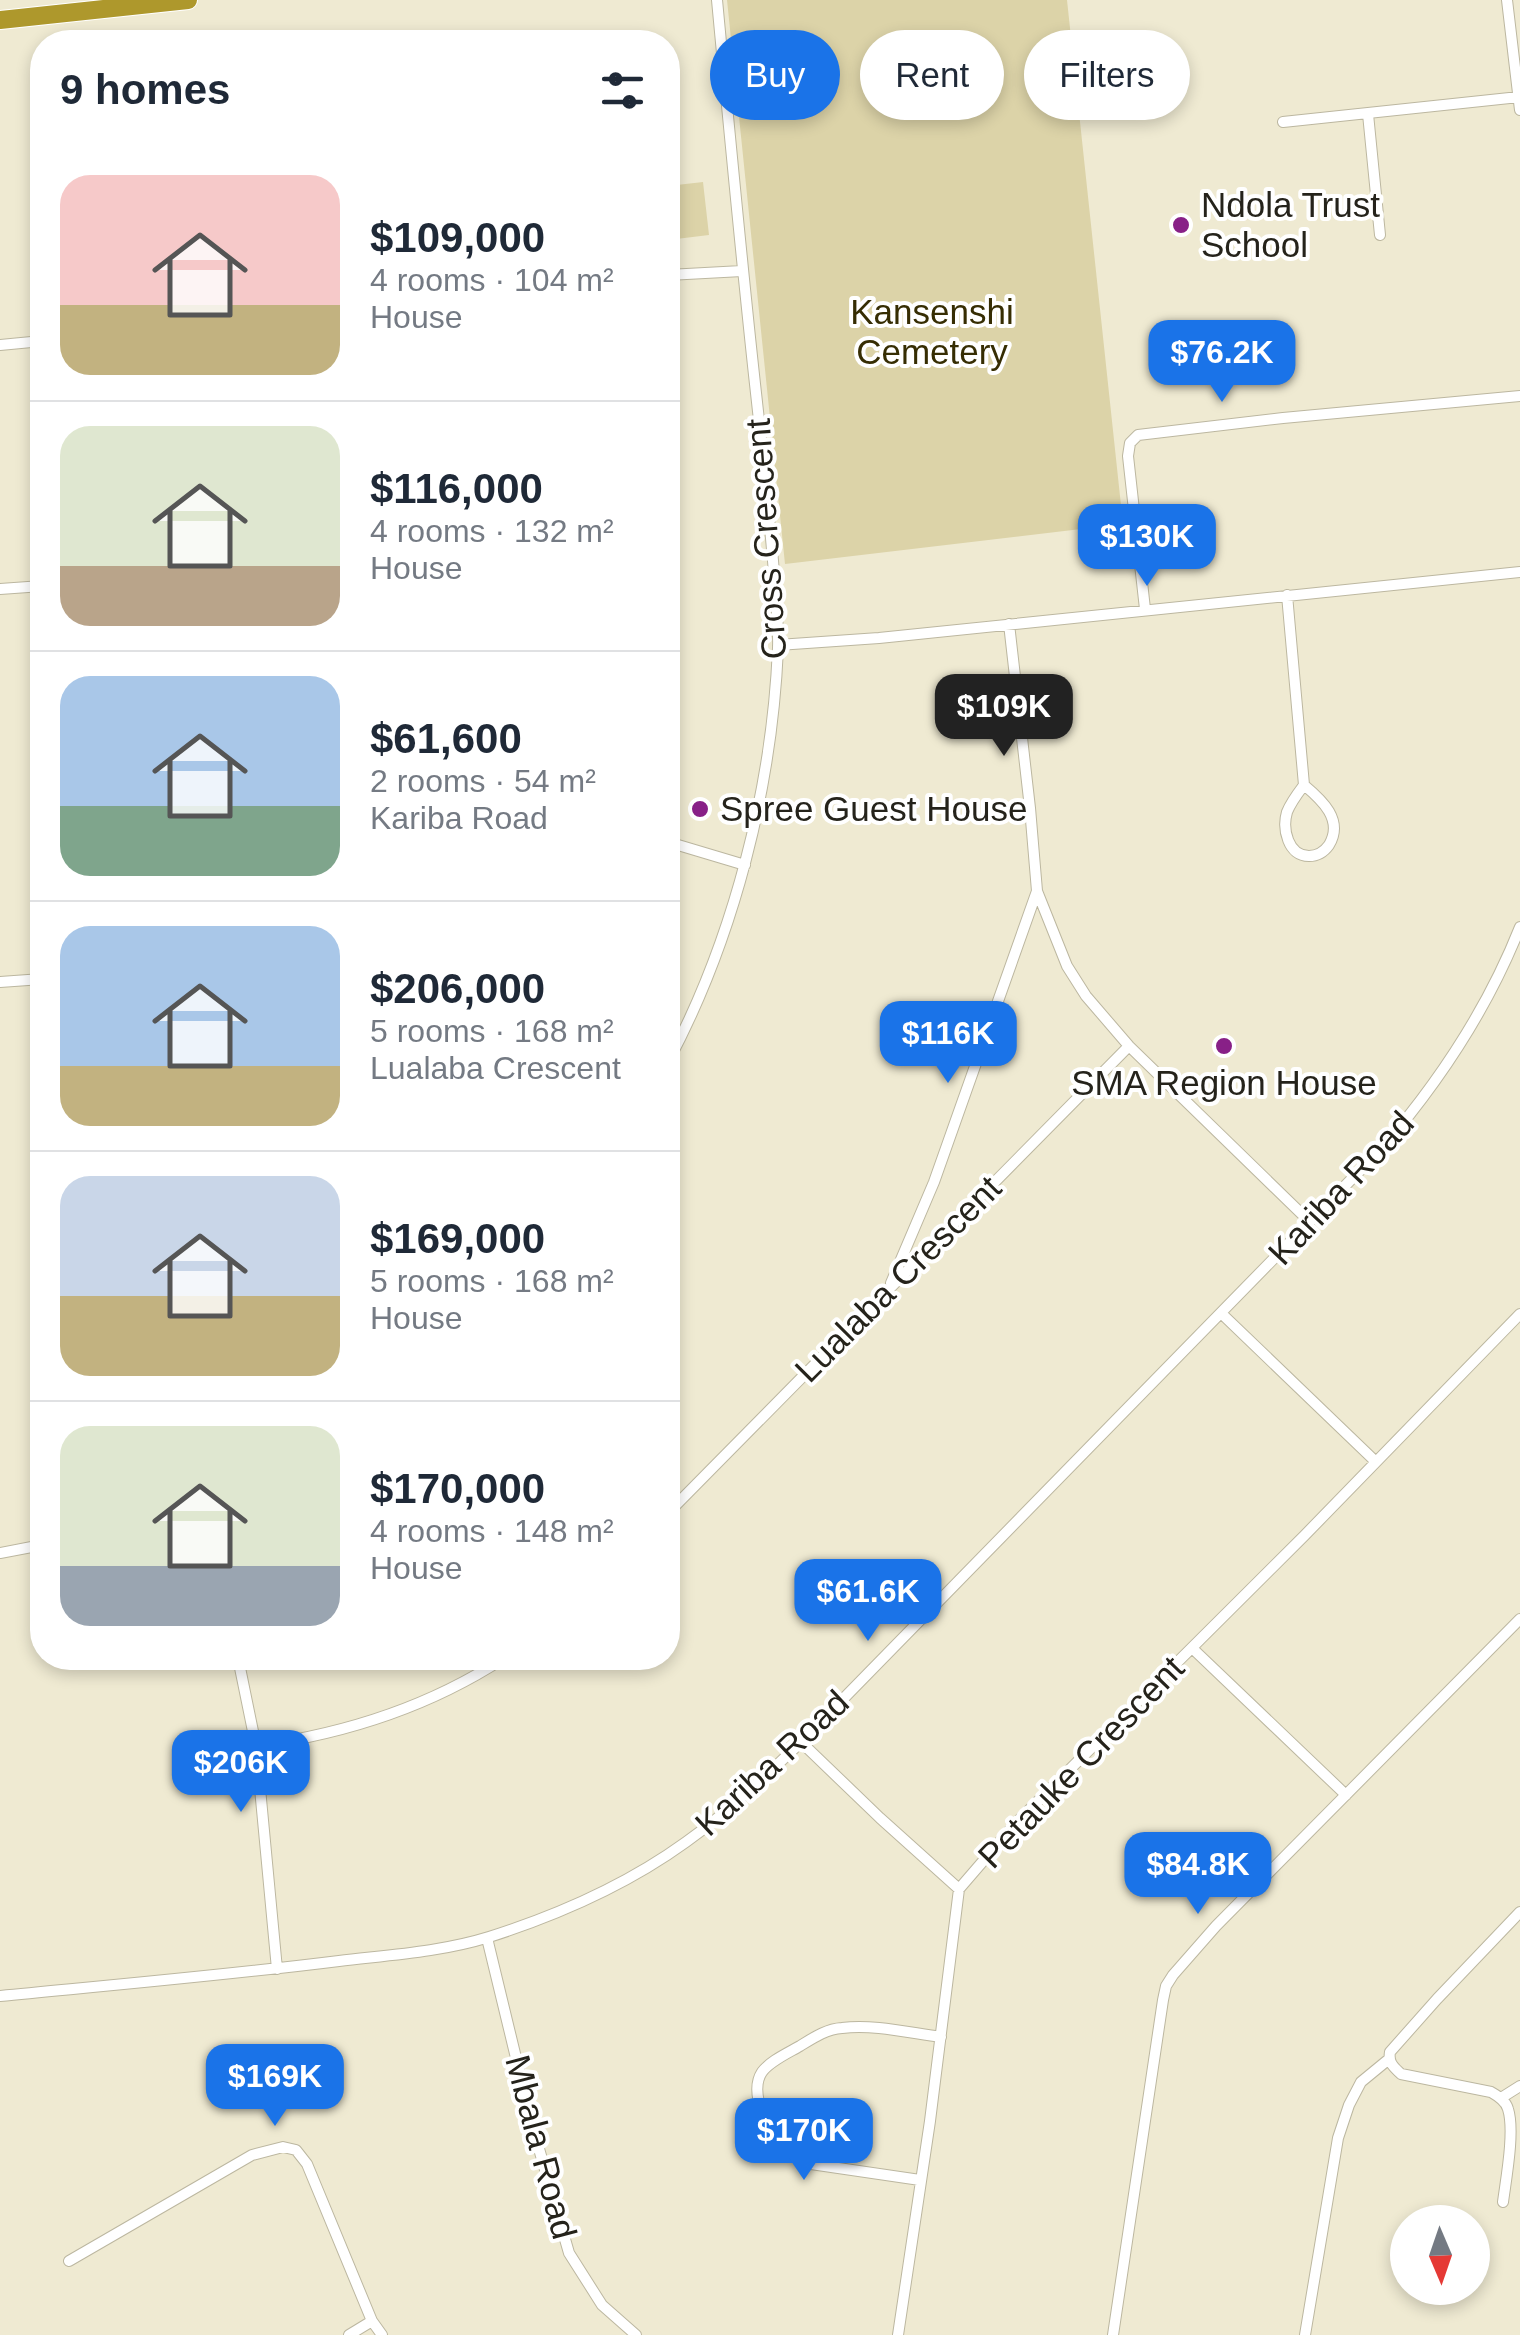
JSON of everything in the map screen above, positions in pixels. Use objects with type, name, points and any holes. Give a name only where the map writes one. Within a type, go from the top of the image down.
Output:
[{"type":"highway","points":[[0,20],[188,0]]},
{"type":"street","name":"Cross Crescent","points":[[680,1039],[746,865],[766,752],[778,645],[771,538],[717,0]]},
{"type":"street","points":[[1507,0],[1520,110]]},
{"type":"street","points":[[1283,122],[1518,97]]},
{"type":"street","points":[[1368,114],[1380,235]]},
{"type":"street","points":[[680,274],[742,271]]},
{"type":"street","points":[[0,345],[30,342]]},
{"type":"street","points":[[1145,609],[1128,456],[1130,443],[1138,435],[1520,396]]},
{"type":"street","points":[[778,645],[1520,572]]},
{"type":"street","points":[[0,589],[30,587]]},
{"type":"street","points":[[1287,596],[1304,785],[1288,809],[1287,836],[1292,848],[1302,856],[1314,856],[1330,843],[1333,819],[1326,806],[1304,785]]},
{"type":"street","points":[[1009,624],[1037,890],[1060,951],[1076,981],[1129,1046],[1310,1222]]},
{"type":"street","points":[[680,846],[746,865]]},
{"type":"street","points":[[886,1293],[916,1229],[972,1081],[1037,890]]},
{"type":"street","name":"Kariba Road","points":[[0,1996],[277,1969],[448,1947],[487,1938],[581,1901],[685,1843],[801,1742],[1382,1148],[1440,1077],[1488,1000],[1520,927]]},
{"type":"street","points":[[0,982],[30,979]]},
{"type":"street","name":"Lualaba Crescent","points":[[680,1501],[1129,1046]]},
{"type":"street","points":[[916,1229],[934,1244]]},
{"type":"street","points":[[1222,1314],[1375,1461]]},
{"type":"street","name":"Petauke Crescent","points":[[898,2335],[959,1888],[1016,1823],[1520,1314]]},
{"type":"street","points":[[0,1554],[30,1548]]},
{"type":"street","points":[[1113,2335],[1166,1986],[1216,1926],[1520,1619]]},
{"type":"street","points":[[1192,1648],[1346,1795]]},
{"type":"street","points":[[240,1670],[256,1746],[277,1969]]},
{"type":"street","points":[[256,1746],[346,1729],[436,1696],[483,1670]]},
{"type":"street","points":[[801,1742],[959,1888]]},
{"type":"street","points":[[1503,2202],[1510,2127],[1508,2108],[1501,2098],[1490,2092],[1402,2074],[1389,2058],[1436,1999],[1520,1912]]},
{"type":"street","name":"Mbala Road","points":[[487,1938],[569,2253],[602,2306],[636,2335]]},
{"type":"street","points":[[920,2180],[811,2164],[783,2148],[761,2113],[757,2094],[761,2073],[823,2032],[842,2028],[941,2037]]},
{"type":"street","points":[[1305,2335],[1338,2138],[1361,2082],[1389,2058]]},
{"type":"street","points":[[1501,2098],[1520,2086]]},
{"type":"street","points":[[69,2261],[252,2155],[284,2147],[296,2150],[307,2164],[372,2320],[382,2335]]},
{"type":"street","points":[[349,2335],[372,2320]]},
{"type":"green space","name":"Kansenshi Cemetery","points":[[727,0],[1067,0],[1070,30],[1024,30],[1024,120],[1080,120],[1123,524],[785,564],[739,120],[840,120],[840,30],[730,30]]},
{"type":"green space","points":[[703,182],[709,235],[680,239],[680,185]]},
{"type":"place","name":"Ndola Trust School","points":[[1181,225]]},
{"type":"place","name":"Spree Guest House","points":[[700,809]]},
{"type":"place","name":"SMA Region House","points":[[1224,1046]]}]
